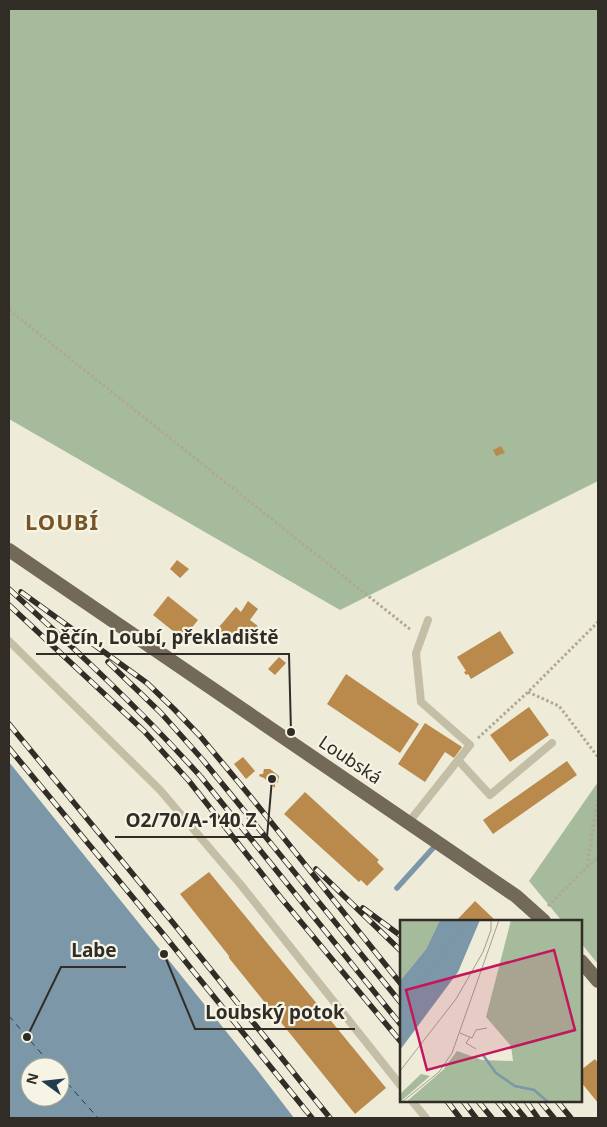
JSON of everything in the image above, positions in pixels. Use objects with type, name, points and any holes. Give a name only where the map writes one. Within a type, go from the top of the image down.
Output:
[{"type":"main road","name":"Loubská","points":[[9,550],[516,896],[541,918]]},
{"type":"main road","points":[[582,962],[598,981]]},
{"type":"lane","points":[[409,822],[470,745],[421,702],[416,653],[428,620]]},
{"type":"lane","points":[[9,641],[160,790],[241,885],[400,1085]]},
{"type":"lane","points":[[458,760],[490,795],[552,743]]},
{"type":"lane","points":[[413,1102],[426,1118]]},
{"type":"path","points":[[9,310],[422,638]]},
{"type":"path","points":[[470,745],[528,692],[598,622]]},
{"type":"path","points":[[528,692],[559,706],[598,757]]},
{"type":"path","points":[[587,867],[598,797]]},
{"type":"path","points":[[541,918],[587,867],[598,858]]},
{"type":"green space","points":[[9,9],[598,9],[598,481],[340,610],[9,419]]},
{"type":"green space","points":[[598,782],[598,964],[582,944],[582,920],[561,920],[529,881]]},
{"type":"water","points":[[9,762],[258,1071],[294,1118],[9,1118]]},
{"type":"building","points":[[501,446],[505,453],[496,456],[493,450]]},
{"type":"building","points":[[177,560],[189,569],[180,578],[170,569]]},
{"type":"building","points":[[168,596],[198,620],[183,639],[153,615]]},
{"type":"building","points":[[248,601],[258,609],[250,620],[258,626],[253,631],[256,634],[250,640],[247,638],[240,646],[230,637],[225,637],[221,634],[219,627],[236,607],[241,612]]},
{"type":"building","points":[[500,631],[514,653],[471,679],[464,672],[466,671],[457,657]]},
{"type":"building","points":[[279,657],[286,663],[275,675],[268,669]]},
{"type":"building","points":[[346,674],[419,724],[400,753],[327,704]]},
{"type":"building","points":[[529,707],[549,735],[510,762],[490,735]]},
{"type":"building","points":[[425,723],[462,747],[454,758],[445,752],[425,782],[398,764]]},
{"type":"building","points":[[243,757],[255,771],[246,779],[234,764]]},
{"type":"building","points":[[567,761],[577,775],[493,834],[483,820]]},
{"type":"building","points":[[264,769],[270,769],[279,776],[275,788],[259,776],[263,774]]},
{"type":"building","points":[[305,792],[379,860],[377,862],[384,869],[367,886],[361,880],[359,882],[284,814]]},
{"type":"building","points":[[209,872],[386,1088],[355,1114],[180,894]]},
{"type":"building","points":[[475,901],[495,920],[457,920]]},
{"type":"building","points":[[595,1059],[598,1063],[598,1103],[582,1083],[582,1069]]},
{"type":"waterway","points":[[397,888],[434,847]]},
{"type":"ferry route","points":[[9,1016],[44,1057]]},
{"type":"ferry route","points":[[70,1086],[98,1118]]},
{"type":"railway","points":[[9,589],[83,657],[201,777],[400,1024]]},
{"type":"railway","points":[[21,592],[147,683],[174,709],[200,736],[250,796],[400,983]]},
{"type":"railway","points":[[9,605],[144,731],[189,781],[281,898],[400,1041]]},
{"type":"railway","points":[[108,662],[161,713],[202,759],[400,1002]]},
{"type":"railway","points":[[9,724],[174,924],[330,1118]]},
{"type":"railway","points":[[9,748],[312,1118]]},
{"type":"railway","points":[[316,869],[400,950]]},
{"type":"railway","points":[[363,908],[400,935]]},
{"type":"railway","points":[[448,1102],[460,1118]]},
{"type":"railway","points":[[464,1102],[476,1118]]},
{"type":"railway","points":[[479,1102],[492,1118]]},
{"type":"railway","points":[[498,1102],[511,1118]]},
{"type":"railway","points":[[512,1102],[525,1118]]},
{"type":"railway","points":[[527,1102],[538,1118]]},
{"type":"railway","points":[[541,1102],[554,1118]]},
{"type":"railway","points":[[558,1102],[571,1118]]},
{"type":"place","name":"Děčín, Loubí, překladiště","points":[[291,732]]},
{"type":"place","name":"O2/70/A-140 Z","points":[[272,779]]},
{"type":"place","name":"Loubský potok","points":[[164,954]]},
{"type":"place","name":"Labe","points":[[27,1037]]},
{"type":"district","name":"LOUBÍ","points":[[62,522]]}]
